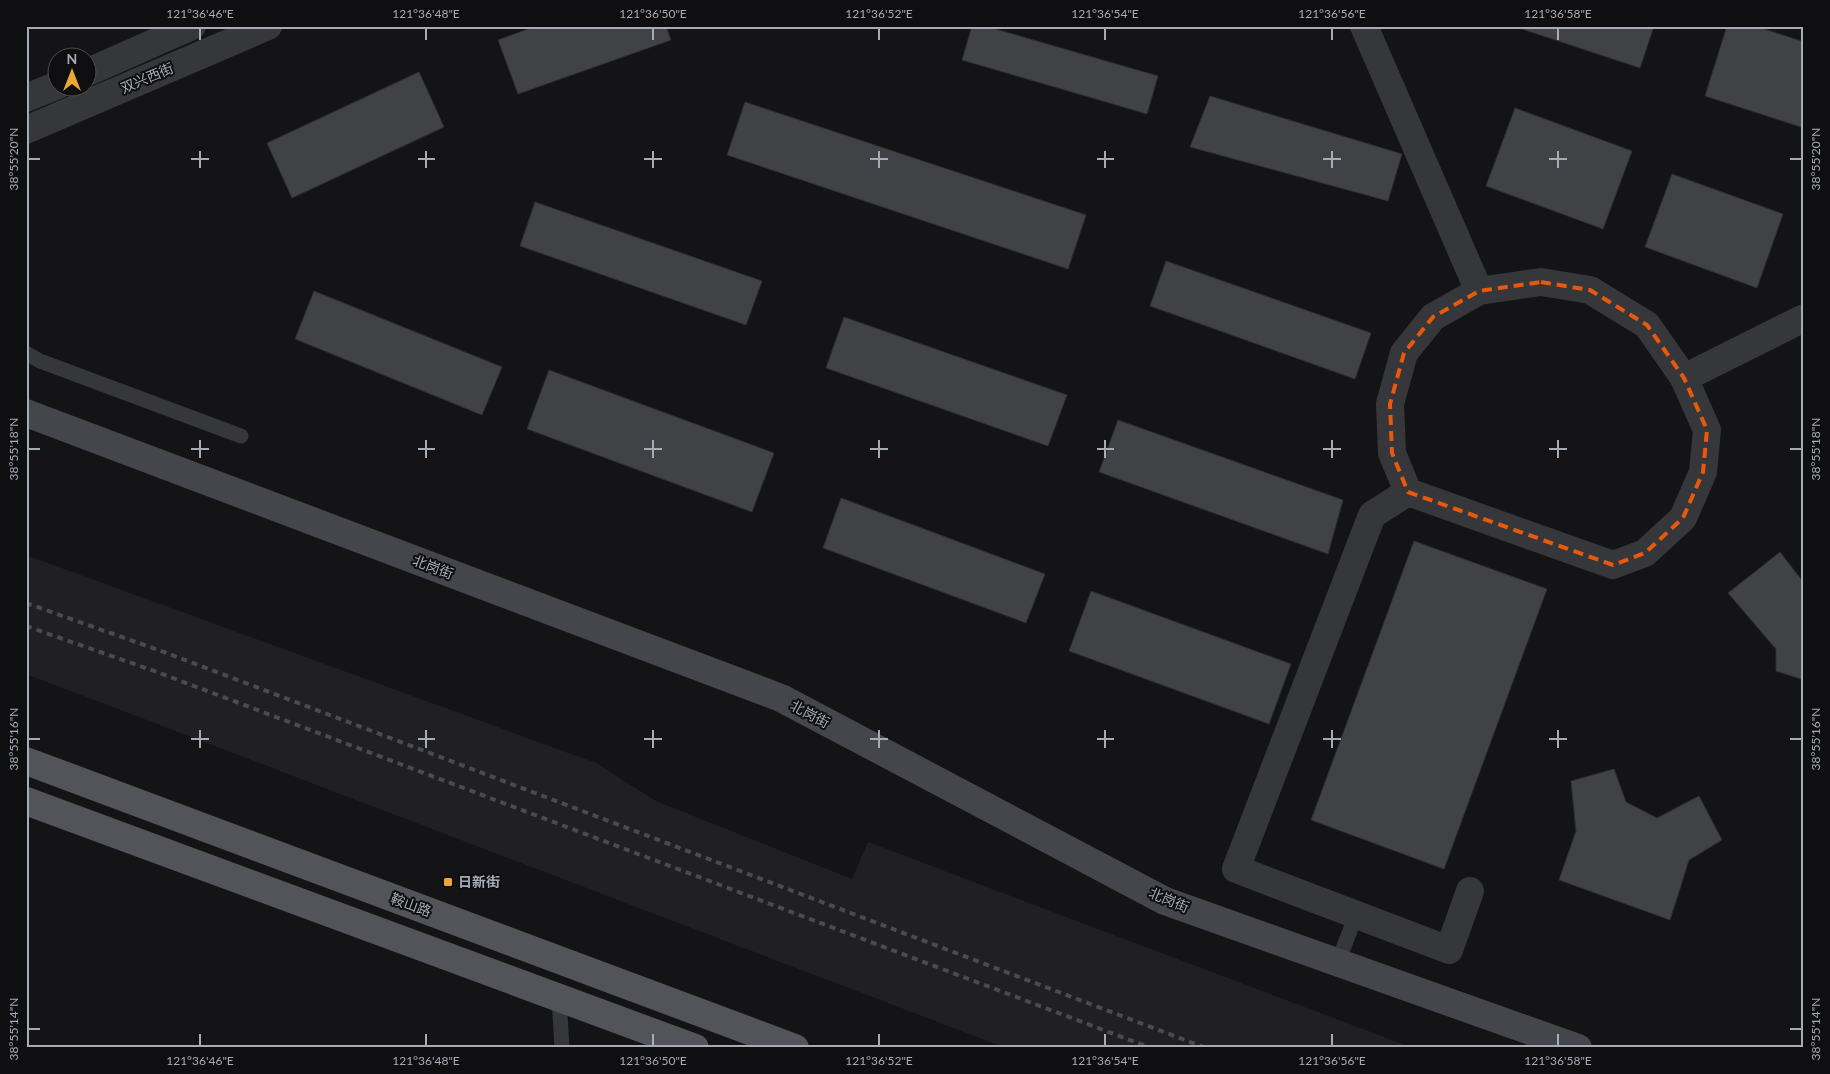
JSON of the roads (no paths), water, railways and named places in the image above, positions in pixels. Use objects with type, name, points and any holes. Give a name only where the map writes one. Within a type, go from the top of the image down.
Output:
[{"type":"main road","name":"北岗街","points":[[26,413],[781,698],[1165,901],[1578,1048]]},
{"type":"main road","name":"鞍山路","points":[[26,761],[796,1048]]},
{"type":"main road","points":[[26,801],[695,1048]]},
{"type":"street","points":[[98,68],[192,26]]},
{"type":"street","name":"双兴西街","points":[[26,130],[268,26]]},
{"type":"street","points":[[1364,26],[1480,292]]},
{"type":"street","points":[[26,98],[48,89]]},
{"type":"street","points":[[1541,282],[1590,290],[1647,325],[1684,378],[1707,430],[1703,472],[1683,518],[1645,553],[1613,565],[1408,492],[1392,453],[1390,404],[1404,353],[1434,317],[1480,292],[1541,282]]},
{"type":"street","points":[[1684,378],[1804,318]]},
{"type":"street","points":[[1408,492],[1372,515],[1236,869],[1448,950],[1470,891]]},
{"type":"lane","points":[[26,353],[40,361],[241,436]]},
{"type":"lane","points":[[1338,962],[1356,915]]},
{"type":"lane","points":[[559,998],[562,1048]]},
{"type":"railway","points":[[26,603],[164,652],[1206,1048]]},
{"type":"railway","points":[[26,626],[157,672],[1151,1048]]},
{"type":"place","name":"日新街","points":[[448,882]]}]
